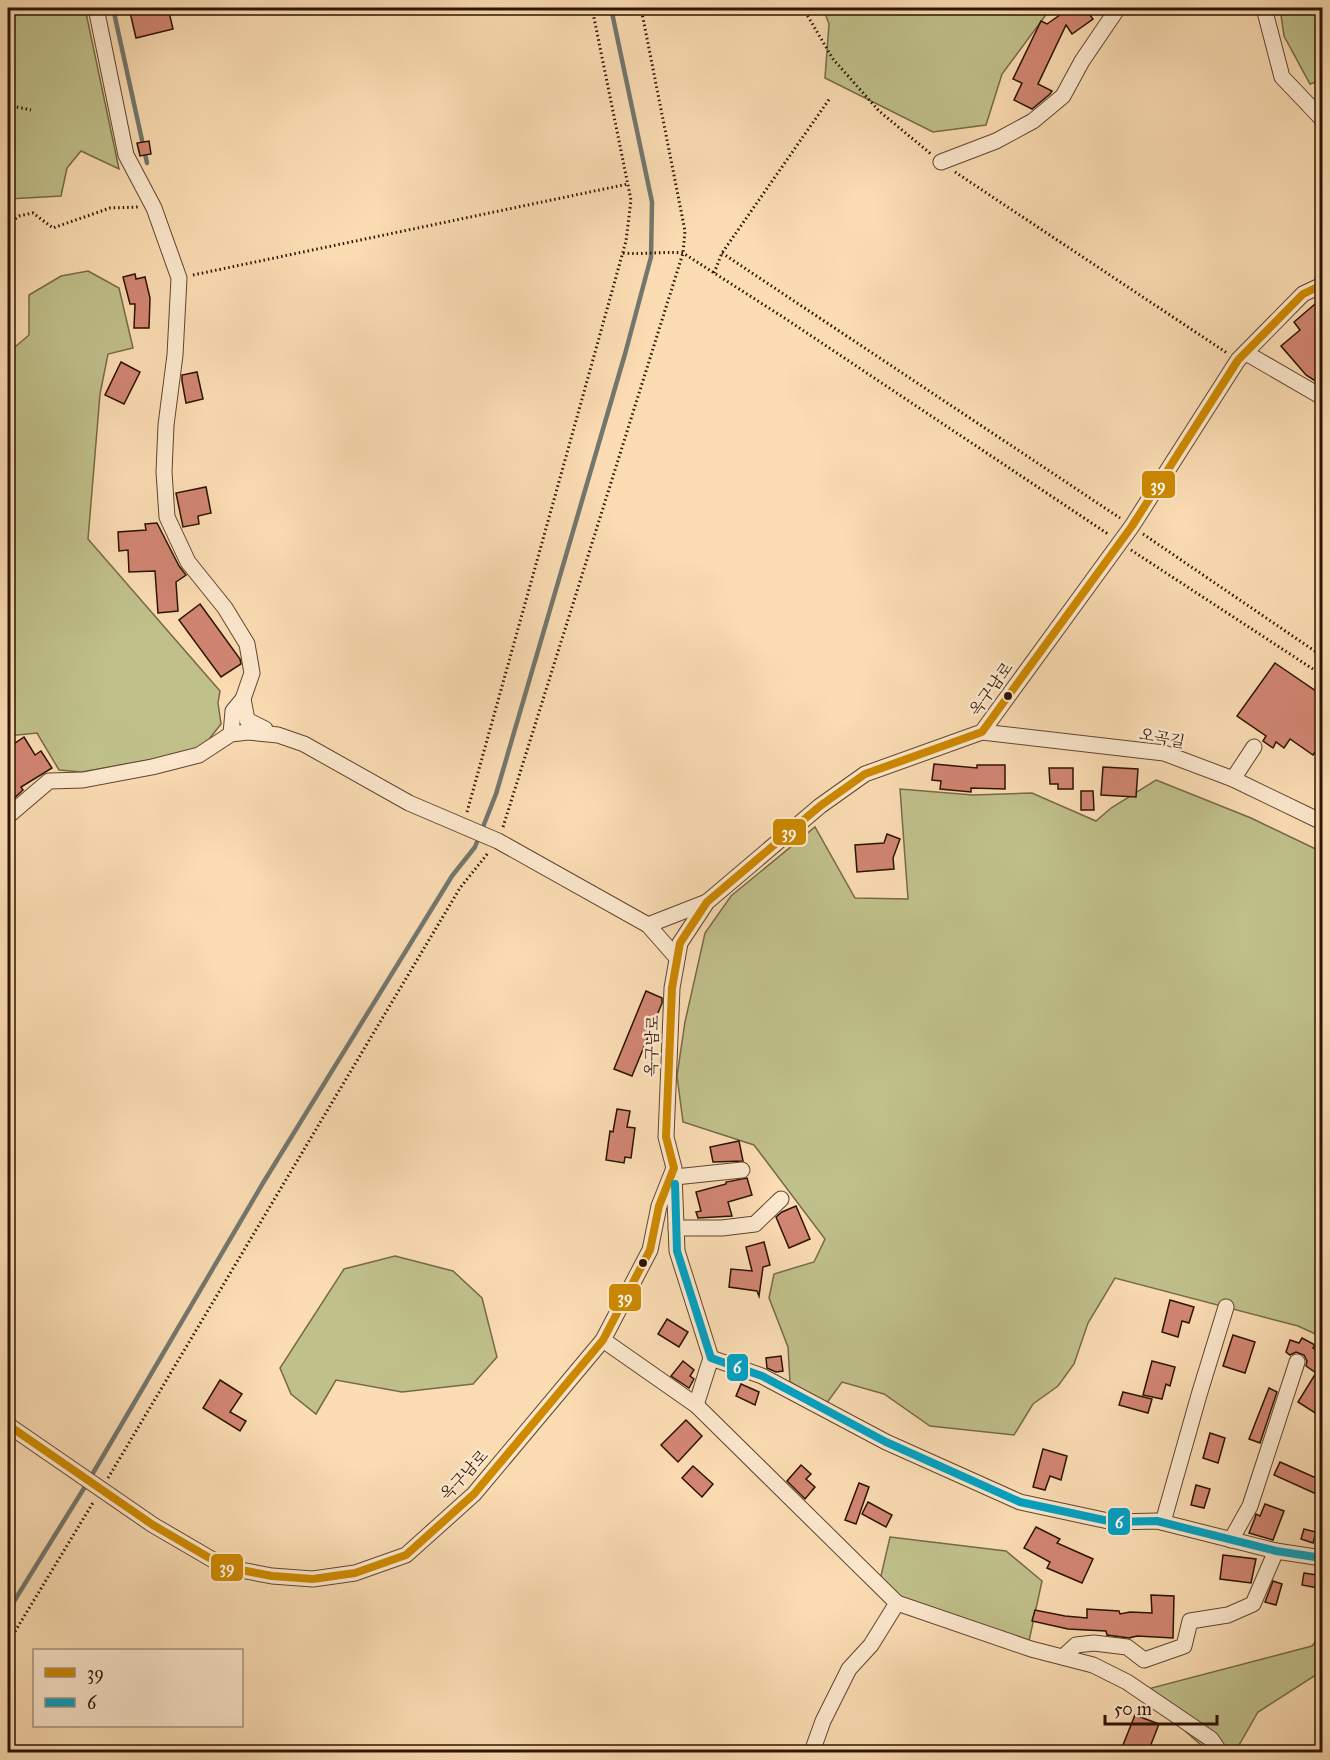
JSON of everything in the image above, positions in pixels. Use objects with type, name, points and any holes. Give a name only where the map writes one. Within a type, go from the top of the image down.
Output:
[{"type":"street","points":[[96,8],[126,155],[154,208],[179,278],[175,355],[166,425],[164,472],[167,517],[188,562],[225,608],[247,644],[252,673],[243,699],[233,711],[231,734]]},
{"type":"street","points":[[941,162],[996,141],[1033,121],[1063,96],[1082,61],[1118,8]]},
{"type":"street","points":[[1264,8],[1282,77],[1323,120]]},
{"type":"street","points":[[1303,294],[1323,278]]},
{"type":"street","name":"옥구남로","points":[[8,1425],[153,1525],[225,1567],[272,1576],[313,1580],[355,1573],[406,1555],[474,1494],[603,1340],[650,1250],[659,1206],[674,1172],[666,1137],[672,988],[680,943],[707,902],[820,806],[865,774],[982,732],[1132,526],[1242,357],[1303,294],[1323,285]]},
{"type":"street","points":[[1242,357],[1323,397]]},
{"type":"street","points":[[243,699],[247,720],[304,744],[409,803],[494,840],[648,925],[678,958]]},
{"type":"street","points":[[8,816],[49,781],[83,780],[152,767],[199,755],[231,734],[248,732],[278,735]]},
{"type":"street","name":"오곡길","points":[[982,732],[1164,753],[1233,779],[1323,822]]},
{"type":"street","points":[[1233,779],[1254,747]]},
{"type":"street","points":[[648,925],[707,902]]},
{"type":"street","points":[[696,1405],[711,1358],[677,1251],[674,1172],[742,1170]]},
{"type":"street","points":[[676,1228],[722,1228],[754,1224],[781,1200]]},
{"type":"street","points":[[1163,1522],[1226,1307]]},
{"type":"street","points":[[603,1340],[696,1405],[897,1604],[1031,1649],[1093,1665],[1127,1682],[1211,1739],[1220,1752]]},
{"type":"street","points":[[711,1358],[762,1376],[886,1442],[1020,1502],[1113,1522],[1163,1522],[1276,1551],[1323,1558]]},
{"type":"street","points":[[1231,1540],[1250,1506],[1297,1362]]},
{"type":"street","points":[[1063,1657],[1076,1645],[1094,1643],[1127,1647],[1144,1660],[1184,1646],[1190,1621],[1228,1615],[1253,1604],[1276,1551]]},
{"type":"street","points":[[814,1752],[823,1721],[849,1669],[871,1645],[897,1604]]},
{"type":"path","points":[[467,828],[622,253],[631,200],[592,8]]},
{"type":"path","points":[[8,1643],[98,1487],[460,888],[494,840],[683,253],[685,231],[641,8]]},
{"type":"path","points":[[803,8],[833,59],[879,111],[941,162],[1242,357]]},
{"type":"path","points":[[714,273],[722,253],[830,98]]},
{"type":"path","points":[[8,105],[31,110]]},
{"type":"path","points":[[179,278],[628,184]]},
{"type":"path","points":[[8,224],[19,216],[33,213],[53,228],[110,208],[154,208]]},
{"type":"path","points":[[622,253],[645,255],[664,251],[683,253],[1323,675]]},
{"type":"path","points":[[722,253],[1323,656]]},
{"type":"green space","points":[[8,8],[85,8],[119,169],[81,151],[67,168],[61,196],[8,199]]},
{"type":"green space","points":[[823,8],[1051,8],[1002,74],[986,125],[933,132],[825,78],[829,24]]},
{"type":"green space","points":[[1280,8],[1322,8],[1322,80],[1310,84],[1284,36]]},
{"type":"green space","points":[[88,271],[119,288],[133,348],[108,354],[100,394],[88,539],[220,691],[218,703],[221,724],[203,747],[154,759],[82,772],[59,770],[37,733],[8,736],[8,353],[29,335],[29,295],[61,276]]},
{"type":"green space","points":[[1156,780],[1251,818],[1322,852],[1322,1337],[1298,1326],[1115,1278],[1088,1323],[1074,1364],[1058,1386],[1033,1404],[1014,1435],[930,1426],[884,1394],[842,1382],[826,1404],[790,1382],[788,1347],[769,1298],[774,1274],[814,1262],[825,1239],[754,1145],[683,1122],[677,1076],[685,1022],[705,933],[731,896],[815,827],[855,898],[908,899],[900,789],[973,795],[1032,793],[1096,821],[1111,808]]},
{"type":"green space","points":[[395,1256],[453,1271],[482,1298],[497,1357],[473,1384],[402,1392],[336,1380],[316,1414],[291,1394],[280,1368],[344,1269]]},
{"type":"green space","points":[[890,1537],[1006,1551],[1042,1581],[1029,1641],[900,1603],[880,1580]]},
{"type":"green space","points":[[1322,1633],[1322,1671],[1258,1712],[1235,1752],[1209,1752],[1140,1691],[1312,1646]]},
{"type":"building","points":[[129,8],[168,8],[173,29],[136,38]]},
{"type":"building","points":[[1070,8],[1085,8],[1093,19],[1072,34],[1066,25],[1038,84],[1052,91],[1032,109],[1014,100],[1022,83],[1013,79],[1041,21],[1047,24]]},
{"type":"building","points":[[149,141],[151,154],[140,156],[137,143]]},
{"type":"building","points":[[135,274],[136,279],[145,277],[150,298],[149,328],[134,328],[135,304],[130,304],[123,277]]},
{"type":"building","points":[[1315,304],[1323,313],[1323,386],[1306,375],[1281,346],[1300,330],[1294,322]]},
{"type":"building","points":[[121,362],[140,372],[124,404],[105,395]]},
{"type":"building","points":[[197,372],[203,399],[186,403],[182,375]]},
{"type":"building","points":[[206,487],[211,513],[198,516],[199,524],[183,527],[176,493]]},
{"type":"building","points":[[157,523],[186,575],[176,582],[178,611],[158,613],[155,571],[129,572],[128,550],[119,551],[118,532],[146,530],[145,524]]},
{"type":"building","points":[[200,604],[240,659],[241,664],[221,677],[179,620]]},
{"type":"building","points":[[1275,663],[1323,696],[1323,741],[1313,755],[1290,739],[1284,748],[1276,742],[1273,748],[1263,741],[1266,736],[1237,716]]},
{"type":"building","points":[[24,737],[35,755],[41,751],[52,768],[21,787],[23,790],[8,804],[8,748]]},
{"type":"building","points":[[934,764],[977,768],[977,765],[1005,765],[1005,789],[971,788],[971,792],[940,789],[941,781],[932,780]]},
{"type":"building","points":[[1103,767],[1138,769],[1136,797],[1101,795]]},
{"type":"building","points":[[1049,768],[1073,768],[1073,789],[1058,789],[1058,784],[1050,784]]},
{"type":"building","points":[[1081,791],[1093,791],[1094,810],[1081,810]]},
{"type":"building","points":[[887,834],[900,839],[893,858],[894,869],[857,872],[855,845],[884,843]]},
{"type":"building","points":[[646,991],[662,998],[662,1003],[632,1076],[614,1069]]},
{"type":"building","points":[[617,1109],[630,1111],[627,1127],[635,1128],[631,1158],[625,1157],[624,1163],[606,1160],[610,1131],[613,1132]]},
{"type":"building","points":[[739,1141],[743,1161],[713,1162],[710,1147]]},
{"type":"building","points":[[747,1178],[752,1195],[728,1202],[732,1216],[698,1218],[696,1212],[701,1211],[696,1192]]},
{"type":"building","points":[[796,1206],[810,1239],[789,1248],[776,1217]]},
{"type":"building","points":[[764,1242],[770,1265],[763,1267],[759,1296],[757,1291],[729,1287],[731,1269],[752,1271],[746,1247]]},
{"type":"building","points":[[1170,1300],[1194,1307],[1189,1323],[1182,1321],[1178,1337],[1162,1332]]},
{"type":"building","points":[[667,1319],[688,1332],[679,1347],[658,1334]]},
{"type":"building","points":[[1233,1335],[1255,1342],[1245,1373],[1223,1366]]},
{"type":"building","points":[[1302,1338],[1315,1345],[1313,1348],[1323,1354],[1323,1418],[1298,1402],[1316,1373],[1306,1366],[1307,1361],[1304,1355],[1296,1352],[1290,1355],[1286,1352],[1290,1340],[1299,1343]]},
{"type":"building","points":[[781,1356],[783,1371],[776,1372],[767,1368],[766,1358]]},
{"type":"building","points":[[683,1361],[694,1370],[690,1376],[694,1379],[689,1388],[671,1376]]},
{"type":"building","points":[[1152,1361],[1175,1367],[1170,1386],[1166,1384],[1162,1399],[1143,1395]]},
{"type":"building","points":[[220,1380],[242,1394],[230,1412],[246,1421],[240,1431],[203,1408]]},
{"type":"building","points":[[741,1384],[759,1392],[755,1405],[736,1396]]},
{"type":"building","points":[[1269,1388],[1277,1392],[1260,1443],[1249,1439]]},
{"type":"building","points":[[1123,1392],[1152,1399],[1148,1413],[1119,1405]]},
{"type":"building","points":[[686,1420],[702,1436],[678,1462],[661,1445]]},
{"type":"building","points":[[1210,1433],[1225,1438],[1218,1463],[1203,1458]]},
{"type":"building","points":[[1043,1449],[1067,1456],[1061,1480],[1050,1476],[1045,1490],[1033,1487]]},
{"type":"building","points":[[1280,1462],[1323,1481],[1323,1497],[1274,1475]]},
{"type":"building","points":[[801,1465],[811,1474],[806,1479],[815,1487],[805,1499],[787,1481]]},
{"type":"building","points":[[693,1466],[713,1484],[702,1497],[682,1478]]},
{"type":"building","points":[[859,1483],[869,1487],[856,1524],[845,1520]]},
{"type":"building","points":[[1196,1485],[1210,1489],[1204,1508],[1191,1505]]},
{"type":"building","points":[[868,1502],[892,1515],[886,1527],[862,1514]]},
{"type":"building","points":[[1265,1504],[1284,1511],[1273,1540],[1249,1533],[1256,1514],[1260,1516]]},
{"type":"building","points":[[1036,1527],[1060,1539],[1057,1543],[1093,1559],[1082,1583],[1047,1568],[1050,1562],[1024,1548]]},
{"type":"building","points":[[1304,1529],[1316,1532],[1313,1543],[1301,1539]]},
{"type":"building","points":[[1223,1555],[1256,1559],[1251,1583],[1220,1579]]},
{"type":"building","points":[[1304,1573],[1323,1576],[1323,1589],[1302,1585]]},
{"type":"building","points":[[1273,1581],[1282,1584],[1276,1605],[1265,1602]]},
{"type":"building","points":[[1151,1595],[1174,1596],[1173,1638],[1137,1636],[1129,1638],[1107,1635],[1106,1631],[1068,1629],[1032,1621],[1035,1610],[1087,1618],[1087,1609],[1119,1611],[1120,1614],[1152,1613]]},
{"type":"building","points":[[1135,1715],[1159,1724],[1148,1752],[1121,1750]]},
{"type":"waterway","points":[[113,8],[147,163]]},
{"type":"waterway","points":[[8,1611],[86,1485],[263,1183],[452,876],[475,847],[496,794],[625,354],[651,257],[652,202],[611,8]]},
{"type":"transit line","name":"39","points":[[8,1425],[153,1525],[225,1567],[272,1576],[313,1579],[355,1573],[406,1555],[474,1494],[603,1340],[650,1250],[659,1206],[674,1168],[666,1137],[672,988],[680,943],[707,902],[820,806],[865,774],[982,732],[1132,526],[1238,360],[1303,294],[1322,285]]},
{"type":"transit line","name":"6","points":[[675,1184],[677,1251],[711,1358],[762,1376],[886,1442],[1020,1502],[1113,1522],[1157,1521],[1276,1551],[1322,1558]]}]
